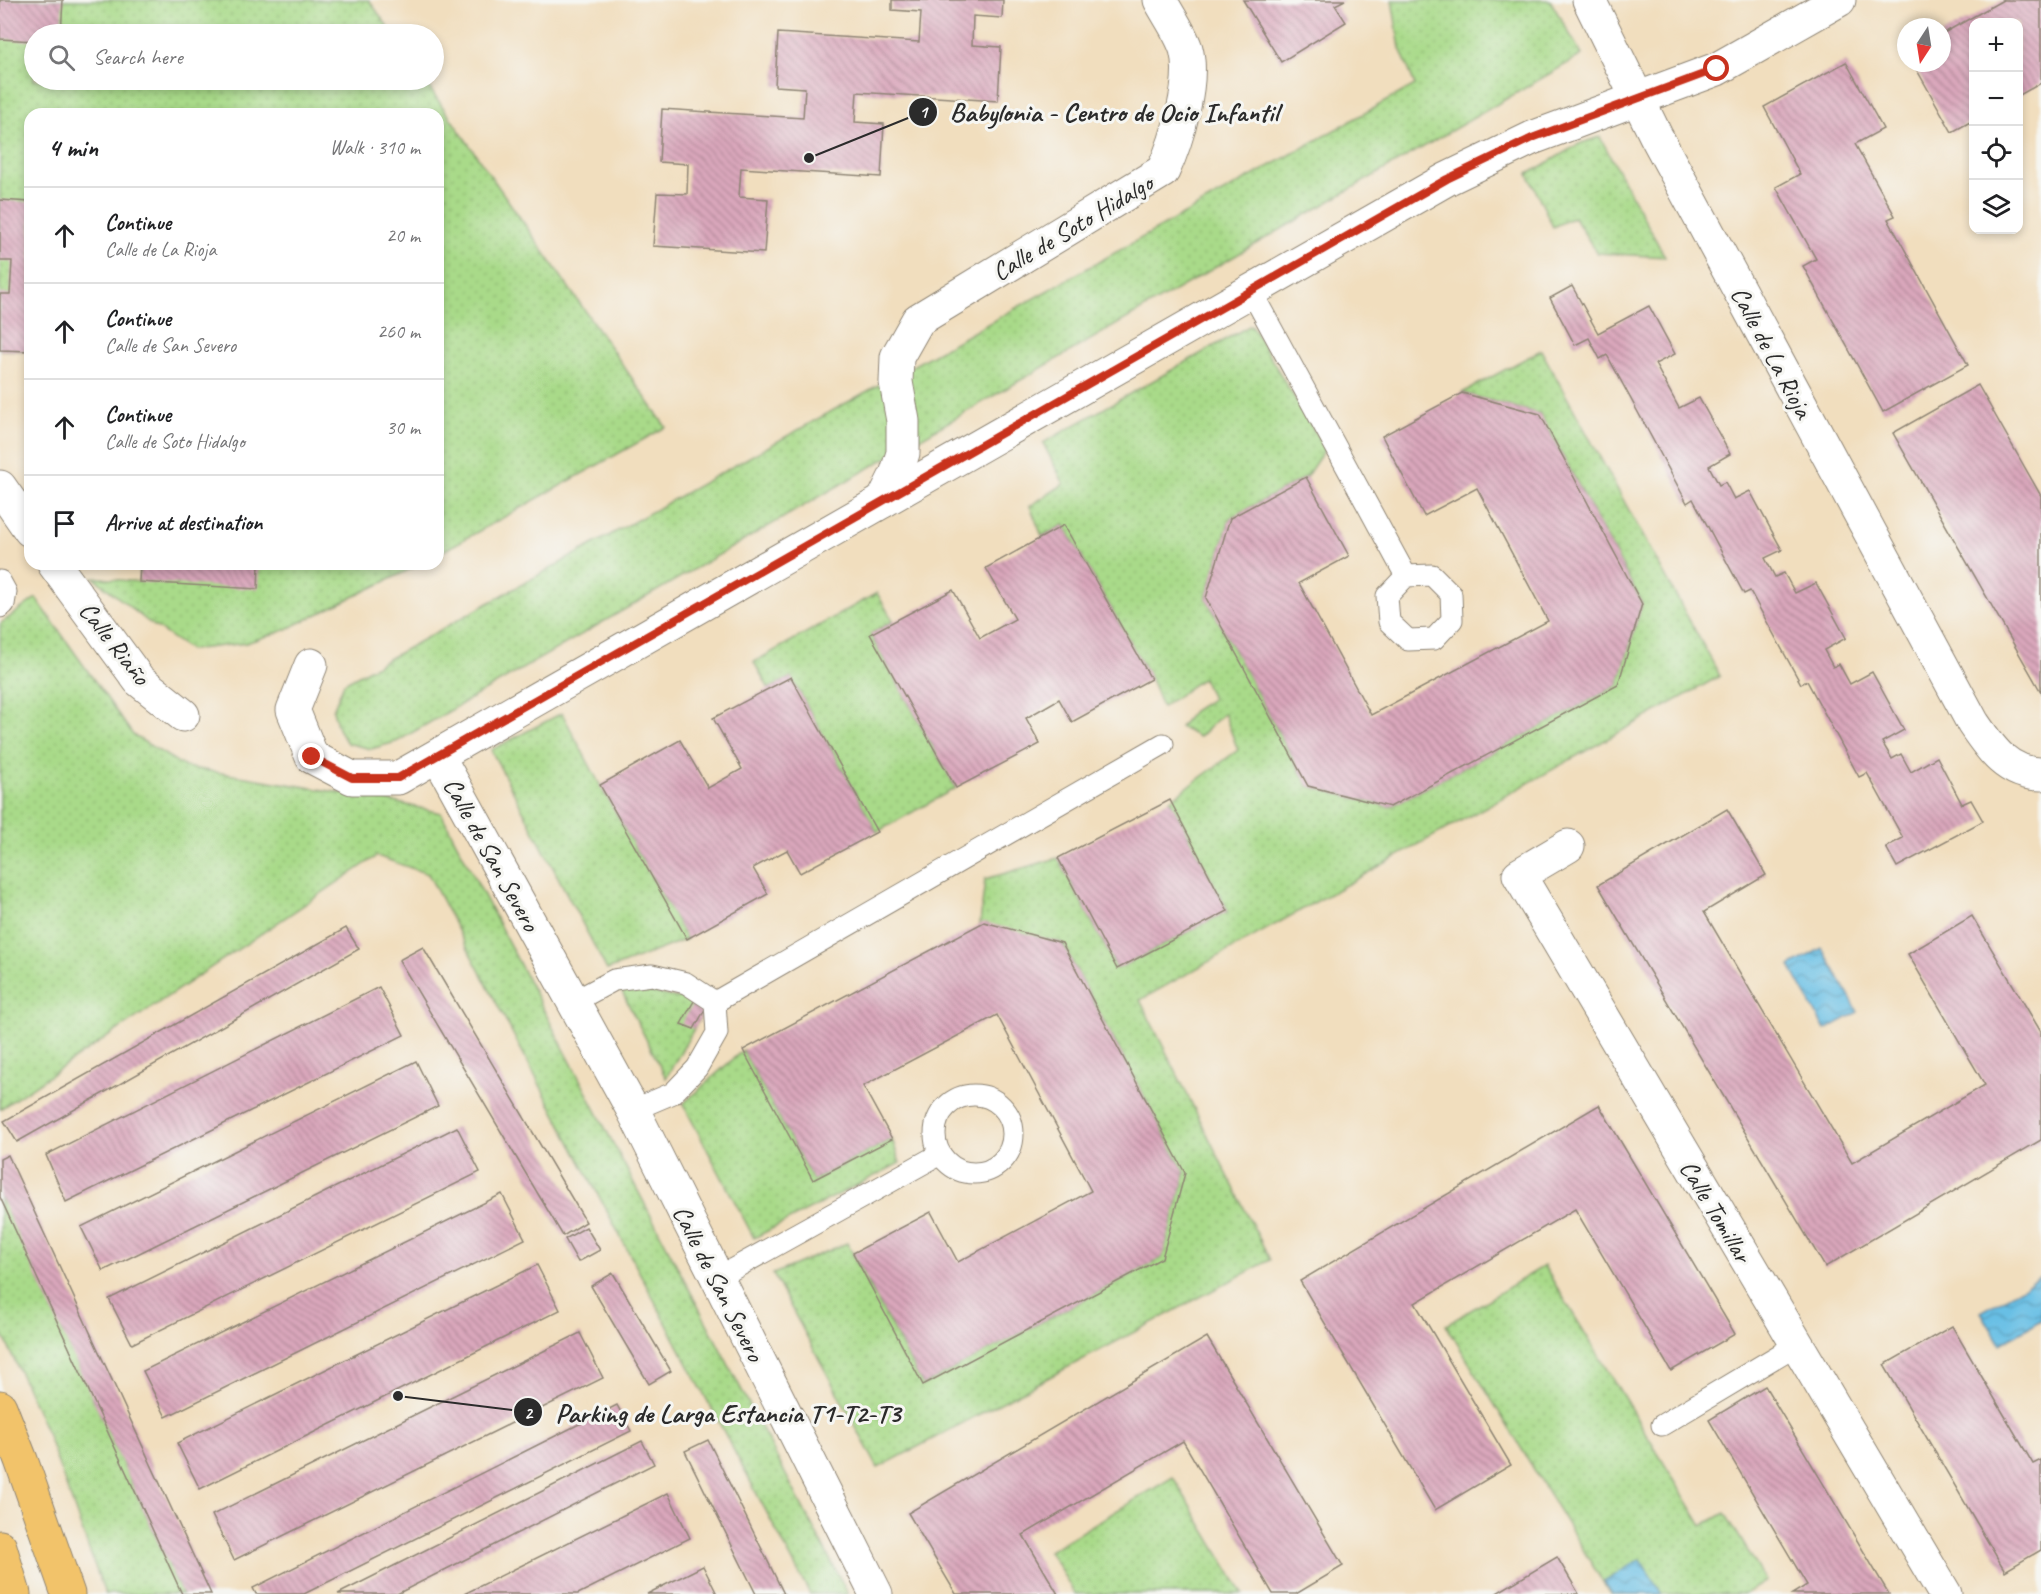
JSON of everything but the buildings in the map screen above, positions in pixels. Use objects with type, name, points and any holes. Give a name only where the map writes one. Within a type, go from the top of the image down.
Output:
[{"type":"highway","points":[[0,1407],[68,1594]]},
{"type":"highway","points":[[0,1547],[14,1594]]},
{"type":"street","name":"Calle de Soto Hidalgo","points":[[883,501],[896,476],[903,453],[903,421],[896,382],[897,357],[918,320],[1163,171],[1171,153],[1189,81],[1186,49],[1160,0]]},
{"type":"street","name":"Calle de La Rioja","points":[[1588,0],[1656,136],[1973,723],[1992,751],[2015,769],[2041,774]]},
{"type":"street","points":[[1638,97],[1717,69],[1839,0]]},
{"type":"street","name":"Calle de San Severo","points":[[876,1594],[633,1110],[438,756],[1447,179],[1532,138],[1638,97]]},
{"type":"street","points":[[0,488],[24,522]]},
{"type":"street","name":"Calle Riaño","points":[[58,570],[139,680],[183,715]]},
{"type":"street","points":[[311,665],[293,710],[312,757],[352,778],[398,778],[438,756]]},
{"type":"street","name":"Calle Tomillar","points":[[1568,846],[1518,876],[1945,1594]]},
{"type":"lane","points":[[1251,291],[1406,576]]},
{"type":"lane","points":[[0,581],[6,592],[4,604],[0,607]]},
{"type":"lane","points":[[715,1002],[1163,744]]},
{"type":"lane","points":[[573,1002],[614,980],[652,975],[686,983],[715,1002]]},
{"type":"lane","points":[[633,1110],[673,1093],[697,1068],[717,1033],[715,1002]]},
{"type":"lane","points":[[717,1278],[940,1154]]},
{"type":"lane","points":[[1662,1425],[1796,1345]]},
{"type":"green space","points":[[0,0],[369,0],[386,24],[24,24],[24,90],[431,90],[444,108],[24,108],[24,351],[0,350]]},
{"type":"green space","points":[[1392,0],[1550,0],[1582,55],[396,742],[371,749],[347,743],[338,729],[333,710],[344,683],[1415,85],[1400,48]]},
{"type":"green space","points":[[444,109],[666,427],[444,551]]},
{"type":"green space","points":[[1600,137],[1665,257],[1597,253],[1574,217],[1553,227],[1528,174],[1579,144]]},
{"type":"green space","points":[[1251,325],[1325,449],[1306,477],[1230,518],[1206,598],[1308,786],[1390,807],[1618,685],[1642,603],[1540,414],[1462,393],[1541,350],[1720,676],[1140,1000],[1270,1260],[878,1468],[773,1274],[847,1243],[923,1385],[1162,1258],[1185,1173],[1062,943],[980,924],[985,879],[1058,858],[1117,969],[1228,911],[1170,800],[1238,750],[1224,713],[1199,737],[1180,727],[1193,711],[1212,699],[1203,678],[1162,707],[1151,679],[1064,525],[1042,536],[1030,506],[1064,484],[1043,443]]},
{"type":"green space","points":[[140,570],[409,570],[285,630],[246,643],[190,650],[147,621],[93,577],[139,582]]},
{"type":"green space","points":[[877,593],[893,621],[870,634],[956,788],[877,832],[791,677],[769,689],[754,662]]},
{"type":"green space","points":[[36,598],[133,735],[185,767],[390,801],[441,813],[848,1594],[810,1594],[428,874],[377,856],[0,1109],[0,624]]},
{"type":"green space","points":[[562,713],[687,939],[607,970],[491,750]]},
{"type":"green space","points":[[619,986],[708,1004],[666,1078]]},
{"type":"green space","points":[[743,1050],[813,1180],[892,1139],[900,1163],[754,1238],[683,1104]]},
{"type":"green space","points":[[0,1194],[182,1594],[105,1594],[47,1433],[0,1328]]},
{"type":"green space","points":[[1544,1266],[1702,1526],[1725,1513],[1766,1581],[1745,1594],[1610,1594],[1446,1325]]},
{"type":"green space","points":[[1173,1477],[1243,1594],[1075,1594],[1049,1551]]},
{"type":"water","points":[[1822,948],[1858,1012],[1825,1030],[1790,966]]},
{"type":"water","points":[[2041,1277],[2041,1320],[2000,1344],[1981,1312]]},
{"type":"water","points":[[1640,1559],[1662,1594],[1611,1594],[1604,1582]]},
{"type":"place","name":"Babylonia - Centro de Ocio Infantil","points":[[809,158]]},
{"type":"place","name":"Parking de Larga Estancia T1-T2-T3","points":[[398,1396]]},
{"type":"route","points":[[312,757],[352,778],[398,778],[1447,179],[1532,138],[1717,69]]}]
